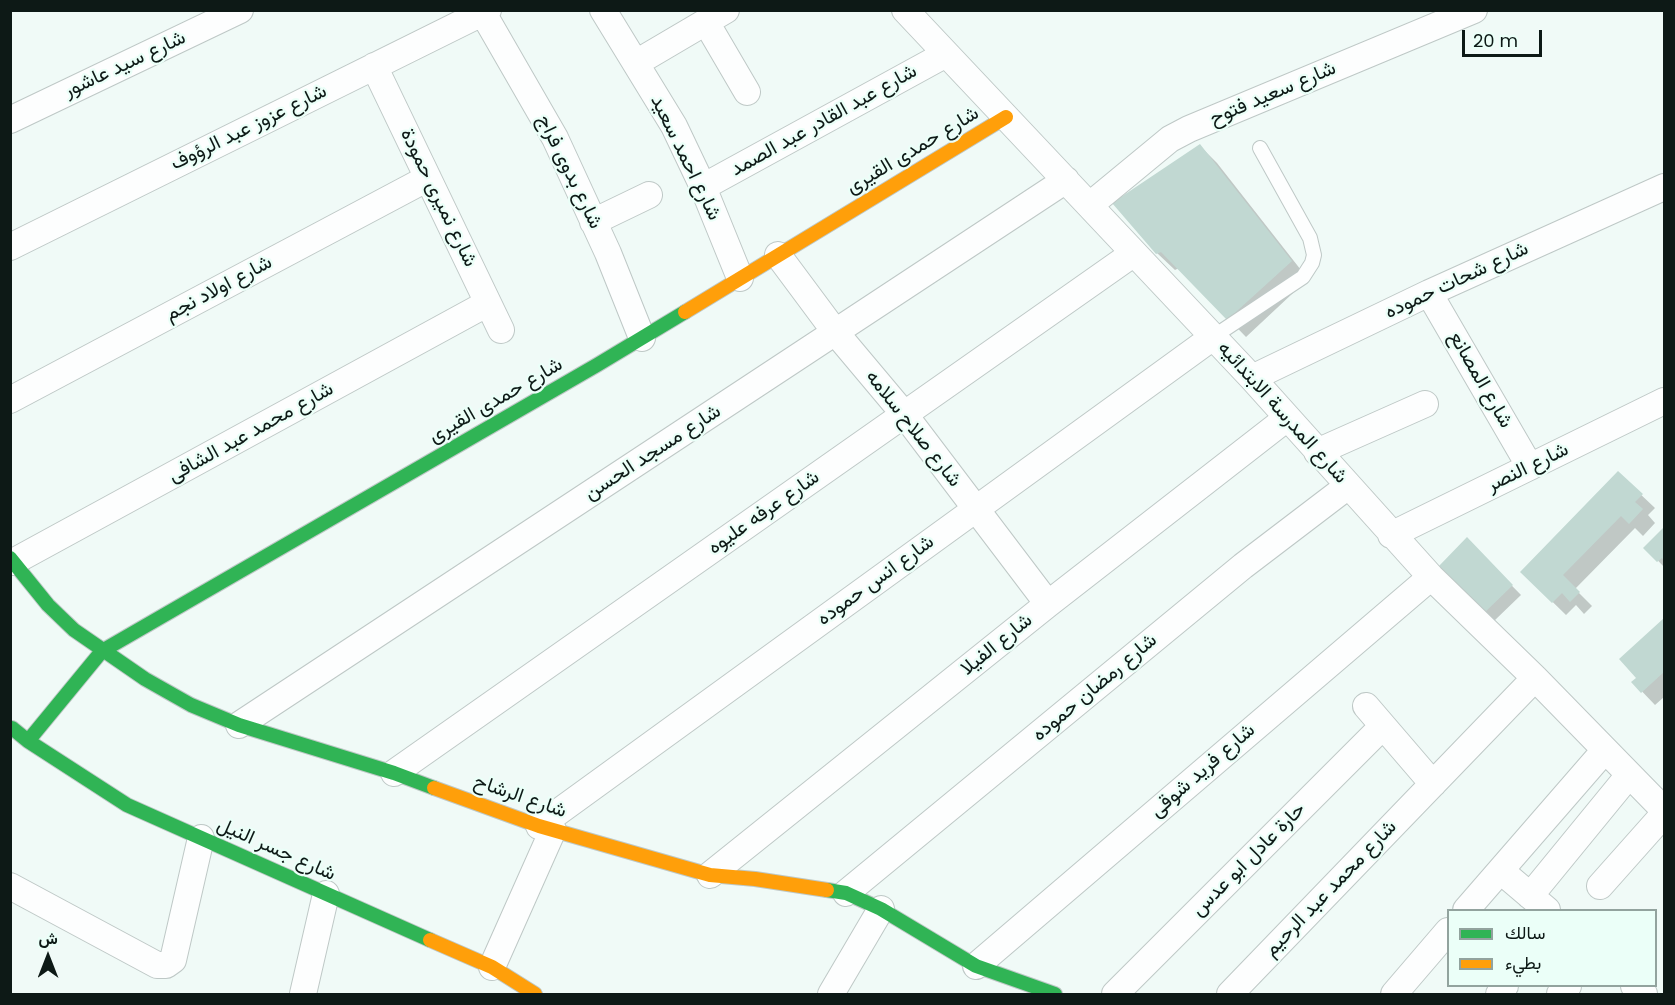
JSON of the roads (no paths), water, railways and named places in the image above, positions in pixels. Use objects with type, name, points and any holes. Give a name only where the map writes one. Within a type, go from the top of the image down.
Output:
[{"type":"street","name":"شارع سيد عاشور","points":[[10,120],[240,10]]},
{"type":"street","name":"شارع احمد سعيد","points":[[603,10],[674,126],[703,187],[740,278]]},
{"type":"street","name":"شارع المدرسة الابتدائيه","points":[[905,10],[1252,378],[1391,535],[1535,678],[1665,812]]},
{"type":"street","name":"شارع سعيد فتوح","points":[[1089,205],[1170,139],[1189,129],[1474,10]]},
{"type":"street","name":"شارع عزوز عبد الرؤوف","points":[[10,247],[486,12]]},
{"type":"street","name":"شارع بدوى فراج","points":[[486,12],[555,138],[642,338]]},
{"type":"street","points":[[636,63],[716,16],[747,92]]},
{"type":"street","name":"شارع عبد القادر عبد الصمد","points":[[703,187],[946,54]]},
{"type":"street","name":"شارع نميرى حمودة","points":[[374,66],[501,330]]},
{"type":"street","name":"شارع حمدى القيرى","points":[[28,741],[102,651],[642,338],[1006,117]]},
{"type":"street","name":"شارع اولاد نجم","points":[[10,400],[428,178]]},
{"type":"street","name":"شارع مسجد الحسن","points":[[239,725],[1066,180]]},
{"type":"street","name":"شارع شحات حموده","points":[[1252,378],[1429,293],[1665,187]]},
{"type":"street","points":[[593,222],[649,195]]},
{"type":"street","name":"شارع عرفه عليوه","points":[[393,773],[1134,253]]},
{"type":"street","name":"شارع صلاح سلامه","points":[[778,255],[836,333],[904,414],[1048,604]]},
{"type":"street","name":"شارع المصانع","points":[[1429,293],[1530,467]]},
{"type":"street","name":"شارع محمد عبد الشافى","points":[[12,560],[488,303]]},
{"type":"street","name":"شارع انس حموده","points":[[546,828],[975,509],[1213,337]]},
{"type":"street","name":"شارع النصر","points":[[1391,535],[1665,401]]},
{"type":"street","points":[[1317,452],[1425,404]]},
{"type":"street","name":"شارع الفيلا","points":[[710,875],[1048,604],[1287,418]]},
{"type":"street","name":"شارع رمضان حموده","points":[[846,893],[1234,573],[1348,486]]},
{"type":"street","name":"شارع الرشاح","points":[[12,560],[48,605],[74,630],[102,651],[191,705],[239,725],[393,773],[546,828],[710,875],[778,882],[846,893],[880,909],[976,966],[1002,985],[1055,994]]},
{"type":"street","name":"شارع فريد شوقى","points":[[976,966],[1431,577]]},
{"type":"street","name":"شارع محمد عبد الرحيم","points":[[1230,994],[1535,678]]},
{"type":"street","points":[[1366,706],[1433,784]]},
{"type":"street","name":"حارة عادل ابو عدس","points":[[1115,994],[1383,726]]},
{"type":"street","name":"شارع جسر النيل","points":[[10,727],[127,805],[492,967],[535,994]]},
{"type":"street","points":[[1467,909],[1605,750]]},
{"type":"street","points":[[1501,871],[1538,903],[1629,775]]},
{"type":"street","points":[[1600,886],[1665,812]]},
{"type":"street","points":[[492,967],[546,828]]},
{"type":"street","points":[[10,886],[157,965],[166,965],[173,960],[201,838]]},
{"type":"street","points":[[303,994],[326,894]]},
{"type":"street","points":[[831,994],[880,909]]},
{"type":"street","points":[[1394,994],[1447,933]]},
{"type":"lane","points":[[1213,337],[1303,277],[1314,255],[1310,238],[1260,148]]}]
